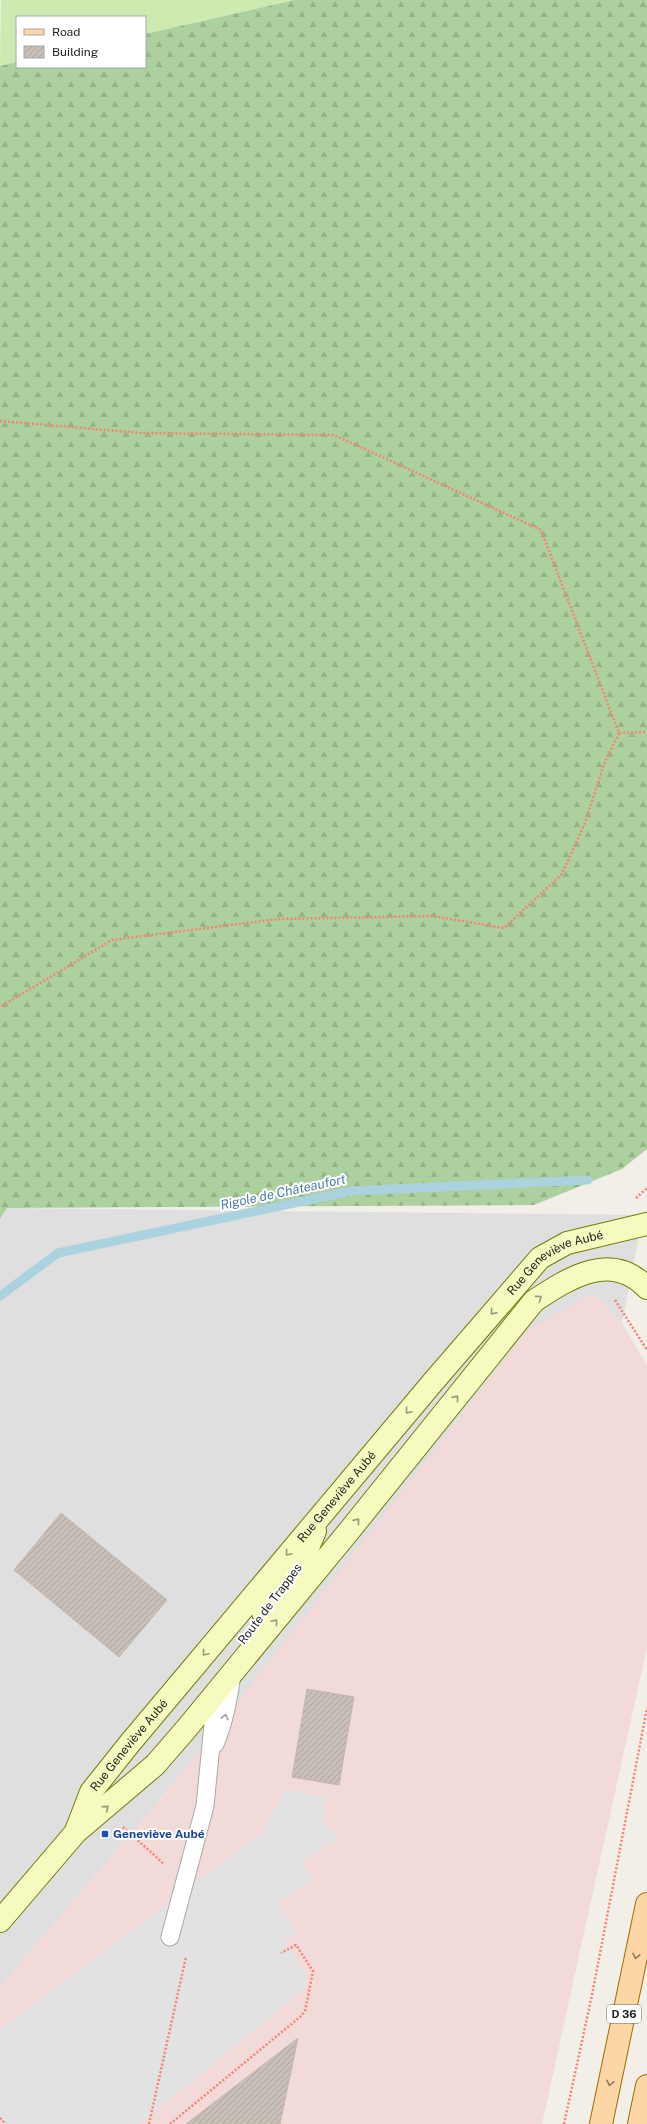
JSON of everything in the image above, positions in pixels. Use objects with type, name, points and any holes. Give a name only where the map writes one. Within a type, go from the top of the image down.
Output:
[{"type":"main road","name":"D 36","points":[[601,2124],[647,1904]]},
{"type":"main road","points":[[639,2124],[647,2086]]},
{"type":"street","name":"Rue Geneviève Aubé","points":[[76,1832],[91,1792],[130,1743],[323,1512],[540,1258],[567,1243],[647,1224]]},
{"type":"street","name":"Rue Geneviève Aubé","points":[[0,1921],[76,1832],[154,1765],[187,1728],[350,1531],[534,1302],[554,1288],[581,1274],[607,1268],[623,1270]]},
{"type":"street","points":[[623,1270],[647,1288]]},
{"type":"street","name":"Route de Trappes","points":[[216,1694],[222,1666],[302,1562],[323,1512]]},
{"type":"lane","points":[[211,1754],[223,1727],[232,1673]]},
{"type":"lane","points":[[170,1937],[205,1806],[211,1754],[211,1731],[216,1694]]},
{"type":"lane","points":[[187,1728],[211,1731]]},
{"type":"path","points":[[0,421],[141,433],[334,435],[541,530],[619,733],[604,764],[585,823],[562,874],[504,928],[432,916],[279,919],[112,940],[0,1008]]},
{"type":"path","points":[[619,733],[647,732]]},
{"type":"path","points":[[623,1270],[615,1300],[647,1350]]},
{"type":"path","points":[[564,2124],[592,1996],[647,1708]]},
{"type":"path","points":[[170,2124],[305,2011],[313,1971],[296,1944],[282,1953]]},
{"type":"path","points":[[0,2118],[6,2124]]},
{"type":"shaded area","points":[[7,1208],[643,1215],[622,1323],[593,1293],[0,1987],[0,1219]]},
{"type":"shaded area","points":[[593,1293],[622,1323],[647,1365],[647,1647],[542,2124],[0,2124],[0,1987],[172,1786],[527,1332]]},
{"type":"shaded area","points":[[286,1790],[326,1797],[323,1821],[339,1839],[302,1861],[314,1880],[278,1903],[297,1933],[285,1941],[307,1976],[305,1989],[140,2124],[0,2124],[0,2031],[10,2021],[260,1834]]},
{"type":"green space","points":[[1,0],[294,0],[146,34],[146,16],[16,16],[16,62],[0,66]]},
{"type":"green space","points":[[294,0],[647,0],[647,1149],[622,1169],[534,1205],[7,1208],[0,1219],[0,66],[16,62],[16,68],[146,68],[146,34]]},
{"type":"building","points":[[61,1513],[167,1600],[119,1657],[14,1570]]},
{"type":"building","points":[[307,1689],[354,1697],[339,1785],[292,1777]]},
{"type":"building","points":[[298,2038],[280,2124],[186,2124]]},
{"type":"waterway","name":"Rigole de Châteaufort","points":[[0,1296],[58,1253],[351,1191],[588,1180]]},
{"type":"place","name":"Geneviève Aubé","points":[[105,1834]]}]
